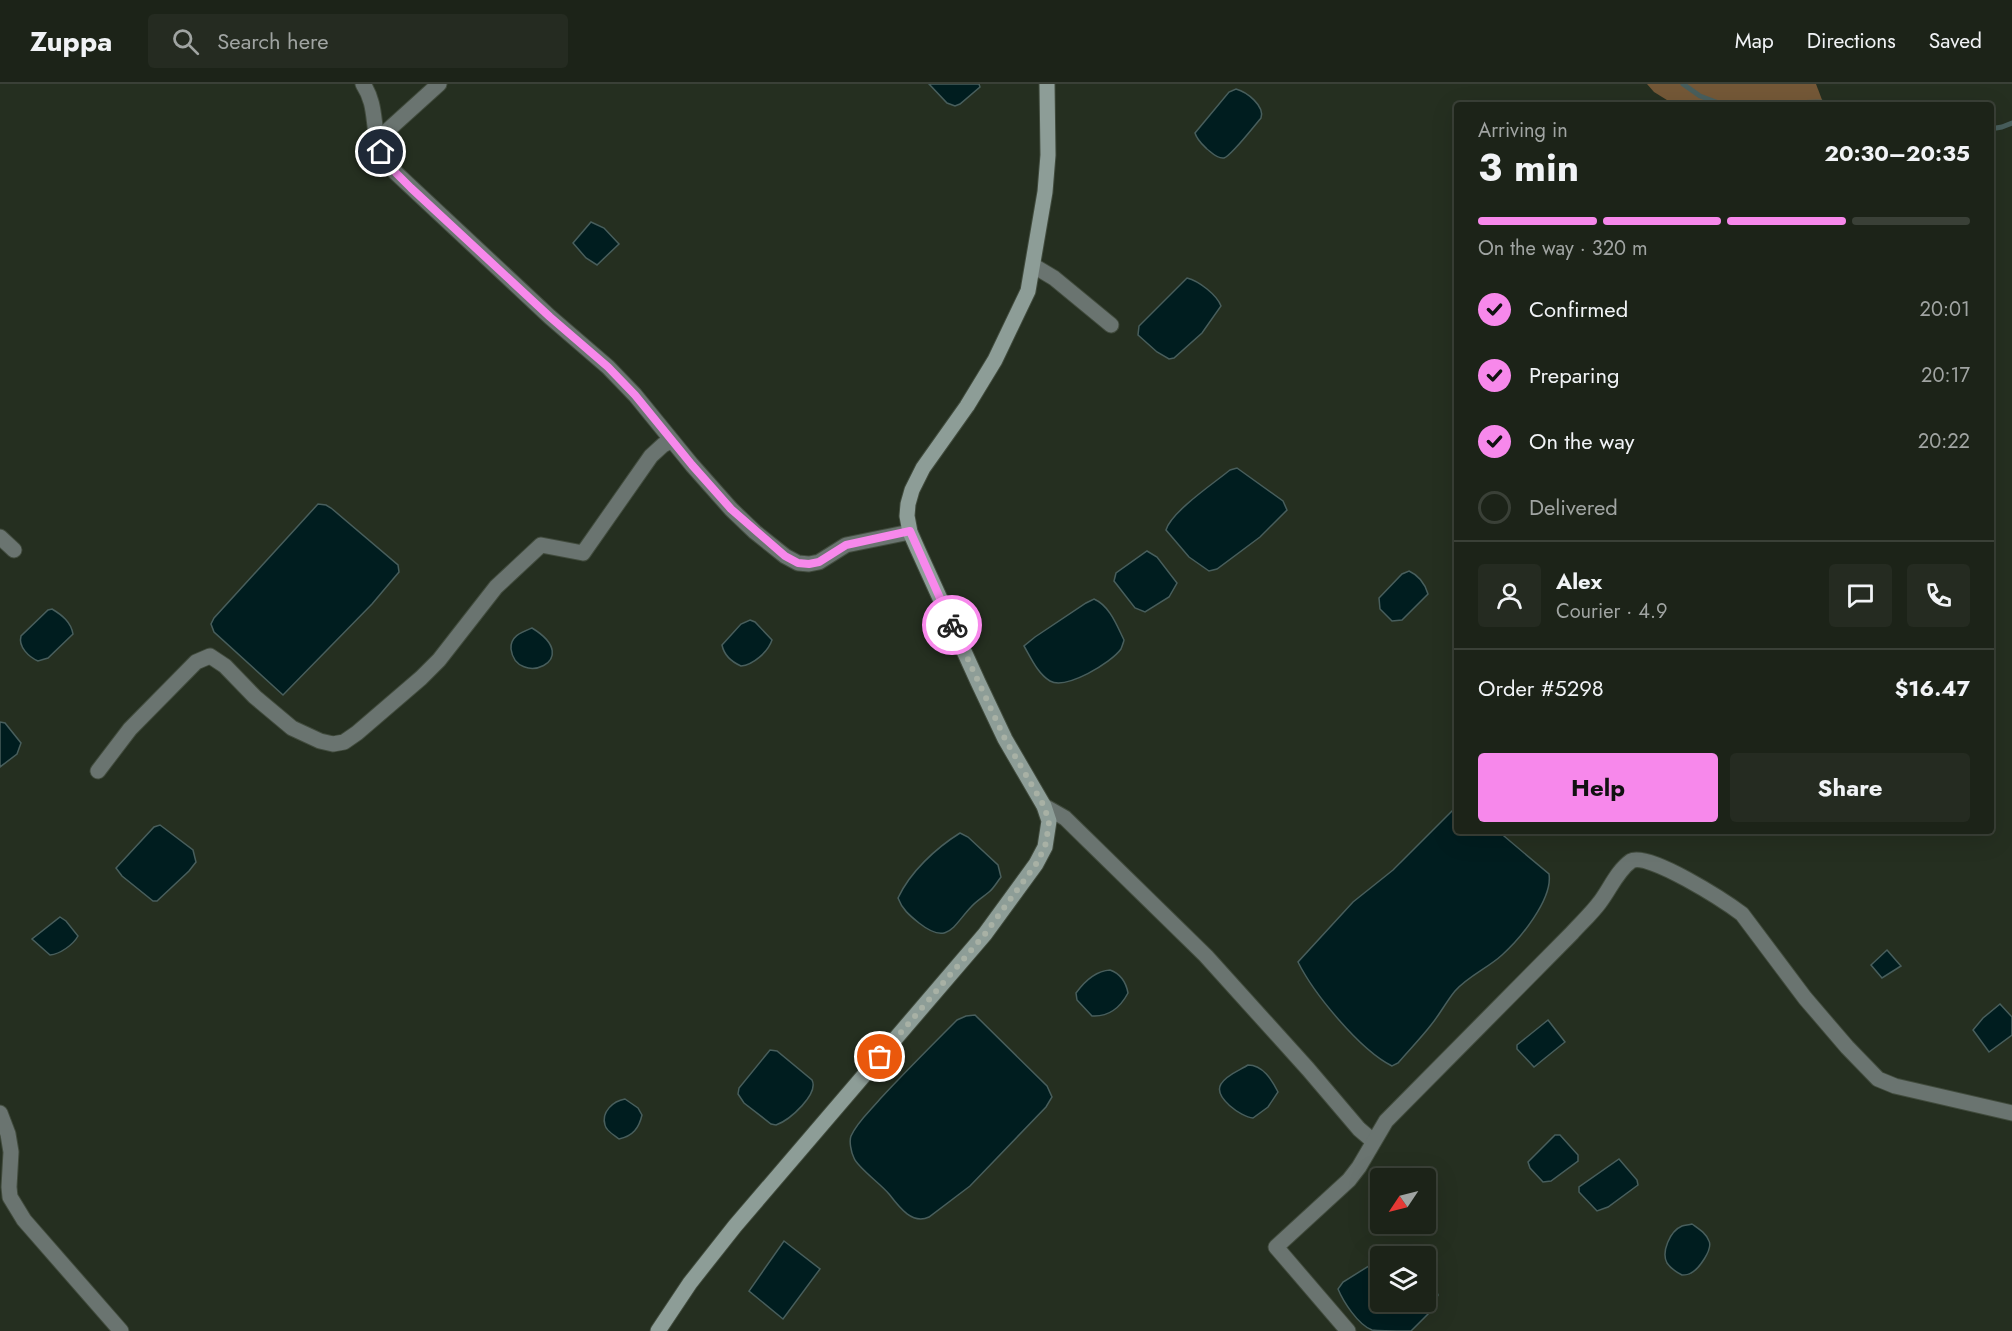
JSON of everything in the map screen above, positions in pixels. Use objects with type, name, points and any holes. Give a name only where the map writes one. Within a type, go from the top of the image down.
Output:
[{"type":"main road","points":[[658,1331],[690,1283],[735,1226],[958,967],[1017,892],[1045,847],[1049,822],[1044,806],[1005,739],[938,595],[910,531],[908,504],[912,489],[923,468],[967,406],[995,360],[1028,291],[1034,266],[1046,183],[1047,84]]},
{"type":"street","points":[[363,84],[371,99],[381,152],[396,173],[550,317],[608,367],[635,395],[671,441],[731,509],[770,544],[798,563],[809,564],[819,562],[846,545],[910,531]]},
{"type":"street","points":[[377,140],[439,84]]},
{"type":"street","points":[[1034,266],[1061,283],[1111,326]]},
{"type":"street","points":[[98,771],[130,729],[196,662],[210,656],[225,666],[255,697],[292,728],[320,741],[333,744],[344,742],[357,734],[416,683],[439,660],[496,587],[541,546],[583,553],[651,456],[671,441]]},
{"type":"street","points":[[0,537],[14,550]]},
{"type":"street","points":[[1044,806],[1065,818],[1185,935],[1308,1069],[1359,1129],[1373,1141]]},
{"type":"street","points":[[1348,1331],[1276,1247],[1349,1180],[1386,1121],[1572,933],[1600,902],[1617,875],[1637,859],[1665,867],[1730,904],[1742,914],[1805,998],[1878,1079],[1896,1086],[2012,1113]]},
{"type":"street","points":[[0,1113],[8,1134],[11,1152],[9,1187],[14,1206],[121,1331]]},
{"type":"shaded area","points":[[1647,84],[1816,84],[1823,102],[1670,102],[1654,92]]},
{"type":"water","points":[[929,84],[979,84],[980,87],[955,106],[947,103]]},
{"type":"water","points":[[1236,89],[1258,104],[1262,113],[1261,118],[1232,152],[1221,158],[1207,149],[1195,133],[1229,92]]},
{"type":"water","points":[[591,222],[604,228],[619,244],[597,265],[586,258],[573,243]]},
{"type":"water","points":[[1187,278],[1207,289],[1216,297],[1221,306],[1202,333],[1174,358],[1169,359],[1157,352],[1138,335],[1139,326]]},
{"type":"water","points":[[1237,468],[1283,501],[1287,510],[1260,537],[1217,569],[1209,571],[1189,557],[1166,530],[1184,507],[1230,470]]},
{"type":"water","points":[[318,504],[331,508],[398,565],[399,572],[372,604],[283,695],[214,632],[211,624]]},
{"type":"water","points":[[1147,551],[1157,557],[1177,583],[1169,597],[1145,612],[1135,608],[1114,581],[1116,573]]},
{"type":"water","points":[[1409,571],[1421,580],[1428,594],[1402,620],[1392,621],[1380,609],[1379,598],[1402,574]]},
{"type":"water","points":[[1094,599],[1109,611],[1116,623],[1124,640],[1121,649],[1098,668],[1077,679],[1057,683],[1050,681],[1038,670],[1024,646]]},
{"type":"water","points":[[52,609],[66,619],[73,634],[48,658],[38,661],[25,651],[21,644],[21,636],[48,610]]},
{"type":"water","points":[[750,620],[755,622],[772,640],[760,657],[741,666],[729,658],[722,645],[741,624]]},
{"type":"water","points":[[532,628],[547,640],[552,651],[550,659],[544,666],[534,668],[524,667],[516,661],[511,649],[515,638]]},
{"type":"water","points":[[0,722],[5,723],[21,743],[17,754],[0,767]]},
{"type":"water","points":[[1454,809],[1454,834],[1502,834],[1549,874],[1549,884],[1541,906],[1518,939],[1496,960],[1460,986],[1423,1035],[1398,1063],[1392,1066],[1366,1048],[1339,1020],[1315,990],[1298,962],[1353,902],[1393,870]]},
{"type":"water","points":[[160,825],[193,850],[196,862],[157,901],[153,901],[122,876],[116,868],[154,827]]},
{"type":"water","points":[[960,833],[968,837],[998,865],[1001,877],[991,890],[973,905],[949,931],[937,933],[912,917],[898,898],[909,879],[924,861]]},
{"type":"water","points":[[60,917],[78,936],[66,948],[50,955],[32,939]]},
{"type":"water","points":[[1887,950],[1901,966],[1882,978],[1871,965]]},
{"type":"water","points":[[1110,970],[1122,979],[1128,993],[1121,1003],[1109,1013],[1092,1016],[1077,1000],[1076,993],[1090,978],[1099,972]]},
{"type":"water","points":[[2000,1004],[2012,1017],[2012,1035],[1989,1052],[1973,1030]]},
{"type":"water","points":[[975,1015],[1047,1086],[1052,1097],[1046,1107],[970,1186],[929,1217],[917,1219],[906,1213],[856,1162],[851,1150],[851,1136],[860,1121],[880,1099],[957,1020]]},
{"type":"water","points":[[1548,1020],[1565,1042],[1534,1067],[1517,1049],[1517,1045]]},
{"type":"water","points":[[770,1050],[777,1051],[812,1080],[813,1086],[802,1106],[789,1118],[776,1125],[771,1124],[744,1103],[738,1094],[739,1088]]},
{"type":"water","points":[[1248,1065],[1263,1070],[1278,1092],[1268,1107],[1253,1118],[1230,1106],[1221,1095],[1220,1089],[1226,1078]]},
{"type":"water","points":[[625,1099],[638,1108],[642,1115],[635,1131],[619,1139],[606,1127],[604,1120],[606,1112],[612,1105]]},
{"type":"water","points":[[1555,1135],[1560,1135],[1578,1155],[1578,1161],[1551,1181],[1543,1182],[1530,1168],[1528,1162]]},
{"type":"water","points":[[1619,1159],[1637,1180],[1638,1185],[1608,1207],[1597,1211],[1579,1192],[1579,1187]]},
{"type":"water","points":[[1692,1224],[1702,1231],[1710,1245],[1698,1267],[1689,1274],[1682,1275],[1667,1263],[1665,1253],[1674,1232],[1682,1226]]},
{"type":"water","points":[[784,1241],[820,1269],[783,1319],[749,1291]]},
{"type":"water","points":[[1370,1265],[1370,1312],[1430,1312],[1411,1331],[1372,1330],[1361,1323],[1343,1300],[1338,1289],[1343,1282]]},
{"type":"waterway","points":[[1683,84],[1700,96],[1716,102]]},
{"type":"waterway","points":[[1994,128],[2012,123]]},
{"type":"way so far","points":[[880,1057],[985,934],[1017,892],[1036,864],[1045,847],[1047,836],[1049,822],[1044,806],[1005,739],[952,625]]},
{"type":"route","points":[[381,152],[396,173],[411,188],[550,317],[608,367],[635,395],[661,429],[731,509],[755,532],[785,556],[798,563],[809,564],[819,562],[846,545],[910,531],[952,625]]}]
